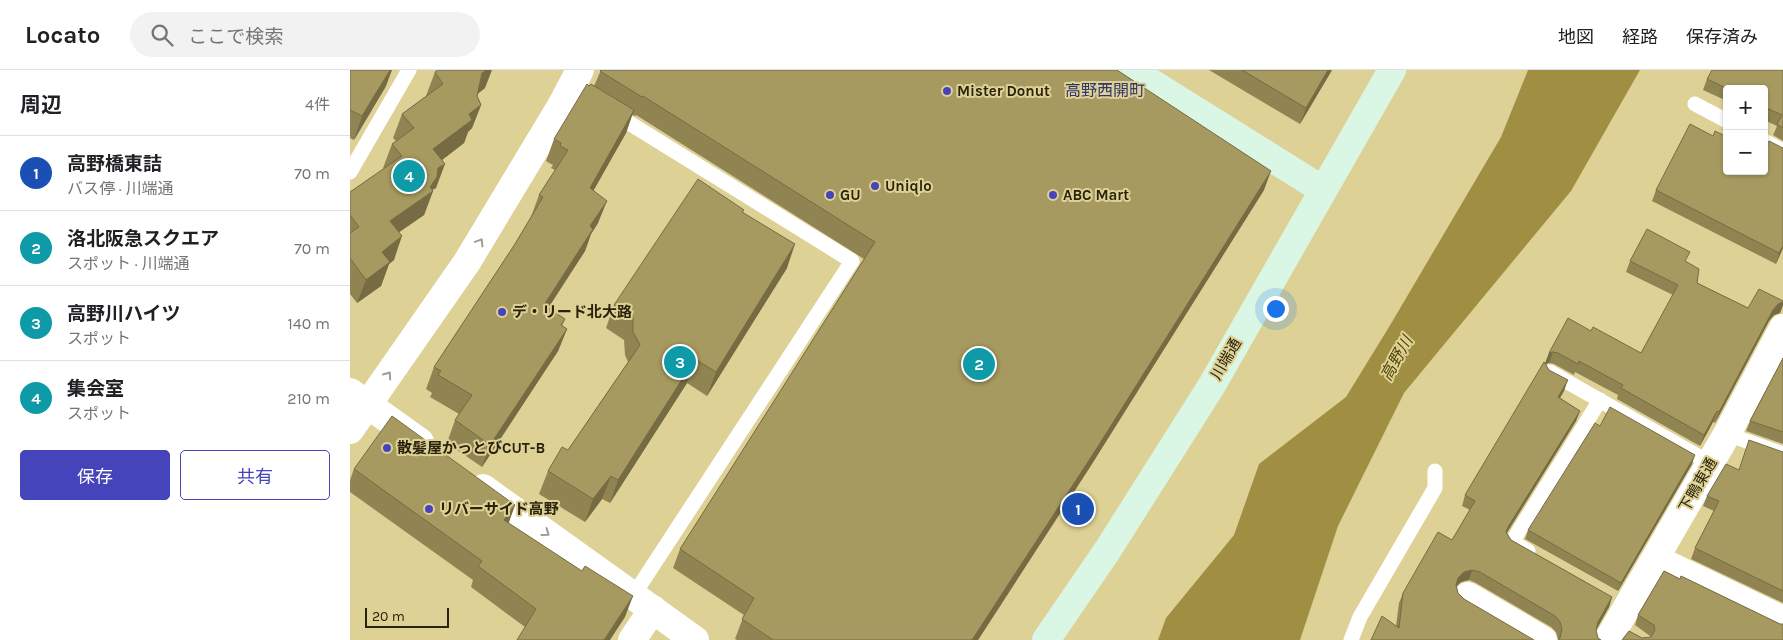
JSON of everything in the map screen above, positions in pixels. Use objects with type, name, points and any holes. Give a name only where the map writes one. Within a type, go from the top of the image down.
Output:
[{"type":"street","points":[[1130,70],[1323,190]]},
{"type":"street","name":"川端通","points":[[1046,640],[1107,551],[1212,384],[1392,70]]},
{"type":"street","points":[[350,430],[359,398],[467,262],[577,83]]},
{"type":"street","name":"下鴨東通","points":[[1617,620],[1656,559],[1780,340]]},
{"type":"street","points":[[359,398],[440,457]]},
{"type":"street","points":[[464,474],[695,640]]},
{"type":"street","points":[[1656,559],[1783,620]]},
{"type":"street","points":[[1468,596],[1543,640]]},
{"type":"street","points":[[632,640],[643,603]]},
{"type":"lane","points":[[350,170],[409,70]]},
{"type":"lane","points":[[1694,104],[1723,119]]},
{"type":"lane","points":[[604,108],[852,261],[643,603]]},
{"type":"lane","points":[[1768,143],[1783,151]]},
{"type":"lane","points":[[1550,372],[1710,463]]},
{"type":"lane","points":[[1545,560],[1512,542],[1600,400]]},
{"type":"lane","points":[[1727,434],[1783,454]]},
{"type":"lane","points":[[1351,640],[1360,617],[1435,488],[1435,470]]},
{"type":"water","name":"高野川","points":[[1528,70],[1640,70],[1571,191],[1404,393],[1338,526],[1300,640],[1158,640],[1166,618],[1234,535],[1259,464],[1346,397],[1501,137]]},
{"type":"building","points":[[350,70],[390,70],[362,116],[350,110]]},
{"type":"building","points":[[438,70],[486,70],[482,73],[477,96],[481,105],[469,114],[472,120],[433,149],[445,164],[438,168],[437,177],[430,187],[433,191],[390,221],[402,236],[382,252],[390,262],[366,280],[350,258],[350,233],[359,227],[350,215],[350,192],[402,156],[392,144],[414,128],[402,114],[443,84],[435,72]]},
{"type":"building","points":[[601,70],[1117,70],[1271,171],[1097,448],[972,640],[773,640],[742,619],[754,598],[680,549],[875,242]]},
{"type":"building","points":[[1242,70],[1328,70],[1306,108]]},
{"type":"building","points":[[1712,70],[1783,70],[1783,128],[1777,124],[1782,115],[1768,109],[1768,85],[1723,85],[1723,87],[1707,79]]},
{"type":"building","name":"デ・リード北大路","points":[[587,84],[589,86],[591,84],[634,110],[590,188],[607,201],[590,226],[593,229],[544,305],[565,319],[561,325],[567,329],[490,445],[455,420],[472,395],[438,375],[441,371],[434,367],[515,244],[543,197],[539,195],[568,150],[560,146],[561,143],[554,139]]},
{"type":"building","points":[[1690,124],[1713,136],[1715,131],[1723,135],[1723,175],[1768,175],[1769,141],[1783,148],[1783,246],[1779,253],[1656,190]]},
{"type":"building","points":[[698,179],[744,210],[742,212],[795,244],[716,372],[695,359],[618,480],[611,476],[593,499],[548,471],[562,447],[568,450],[640,345],[633,332],[633,316],[614,305]]},
{"type":"building","points":[[1647,229],[1690,252],[1685,261],[1699,269],[1697,283],[1748,308],[1759,289],[1783,301],[1773,310],[1719,412],[1717,411],[1704,435],[1621,388],[1623,385],[1579,361],[1578,364],[1558,353],[1549,353],[1568,318],[1591,331],[1593,327],[1641,353],[1678,285],[1630,261]]},
{"type":"building","points":[[1783,358],[1783,432],[1750,421]]},
{"type":"building","points":[[1544,362],[1549,370],[1568,380],[1558,397],[1580,411],[1506,532],[1511,540],[1612,597],[1598,622],[1596,630],[1598,638],[1601,640],[1558,640],[1562,629],[1560,622],[1555,616],[1480,572],[1472,570],[1464,572],[1458,578],[1456,585],[1458,593],[1464,599],[1534,640],[1371,640],[1382,616],[1399,628],[1403,593],[1438,532],[1452,540],[1475,501],[1465,495]]},
{"type":"building","points":[[1610,407],[1695,455],[1621,583],[1528,530],[1595,423],[1600,426]]},
{"type":"building","points":[[392,416],[515,505],[504,520],[582,571],[585,566],[633,596],[604,640],[517,640],[536,609],[478,566],[482,561],[354,469]]},
{"type":"building","points":[[1749,440],[1783,452],[1783,591],[1695,548],[1719,501],[1707,496],[1726,464],[1739,470]]},
{"type":"building","points":[[1664,571],[1680,579],[1681,576],[1783,624],[1783,640],[1622,640],[1629,631],[1642,638],[1651,637],[1655,630],[1654,625],[1638,615]]},
{"type":"place","name":"Mister Donut","points":[[947,91]]},
{"type":"place","name":"集会室","points":[[409,176]]},
{"type":"place","name":"Uniqlo","points":[[875,186]]},
{"type":"place","name":"GU","points":[[830,195]]},
{"type":"place","name":"ABC Mart","points":[[1053,195]]},
{"type":"place","name":"デ・リード北大路","points":[[502,312]]},
{"type":"place","name":"高野川ハイツ","points":[[680,362]]},
{"type":"place","name":"洛北阪急スクエア","points":[[979,364]]},
{"type":"place","name":"散髪屋かっとびCUT-B","points":[[387,448]]},
{"type":"place","name":"リバーサイド高野","points":[[429,509]]},
{"type":"place","name":"高野橋東詰","points":[[1078,509]]},
{"type":"district","name":"高野西開町","points":[[1105,90]]}]
